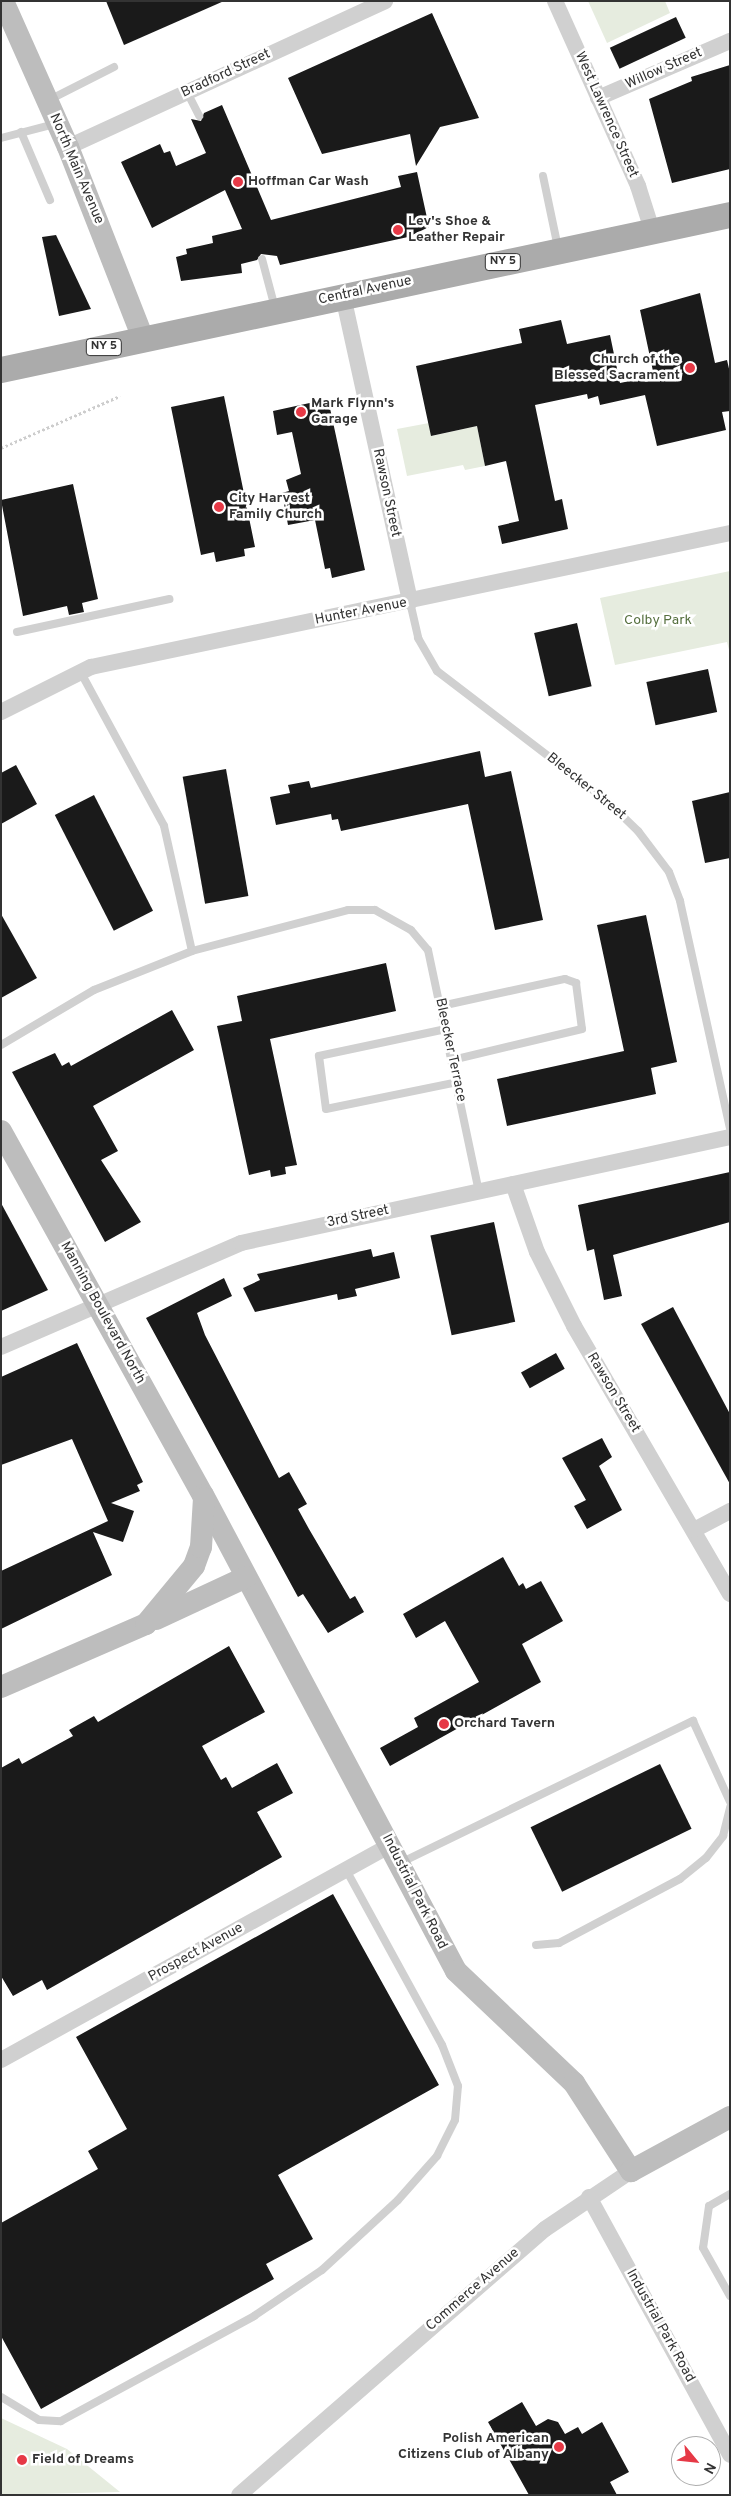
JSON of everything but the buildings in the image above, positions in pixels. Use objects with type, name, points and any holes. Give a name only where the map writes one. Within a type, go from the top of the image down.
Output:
[{"type":"main road","name":"Central Avenue","points":[[1,370],[143,338],[730,215]]},
{"type":"street","name":"North Main Avenue","points":[[3,1],[68,148],[143,338]]},
{"type":"street","name":"Bradford Street","points":[[68,148],[385,1]]},
{"type":"street","name":"West Lawrence Street","points":[[555,1],[598,98],[652,230]]},
{"type":"street","name":"Willow Street","points":[[598,98],[730,40]]},
{"type":"street","name":"Rawson Street","points":[[343,296],[410,602]]},
{"type":"street","name":"Hunter Avenue","points":[[1,712],[80,671],[730,533]]},
{"type":"street","name":"Manning Boulevard North","points":[[1,1132],[95,1304],[203,1494],[246,1577]]},
{"type":"street","name":"3rd Street","points":[[1,1347],[95,1304],[236,1244],[730,1137]]},
{"type":"street","name":"Rawson Street","points":[[513,1184],[534,1244],[574,1326],[730,1594]]},
{"type":"street","points":[[146,1624],[194,1566],[201,1547],[203,1494]]},
{"type":"street","points":[[694,1530],[730,1511]]},
{"type":"street","points":[[1,1687],[146,1624],[246,1577]]},
{"type":"street","name":"Industrial Park Road","points":[[246,1577],[396,1854],[456,1971],[574,2082],[631,2170]]},
{"type":"street","name":"Prospect Avenue","points":[[1,2060],[346,1870],[396,1854]]},
{"type":"street","name":"Commerce Avenue","points":[[239,2495],[539,2234],[589,2197],[631,2170],[730,2117]]},
{"type":"street","name":"Industrial Park Road","points":[[589,2197],[730,2455]]},
{"type":"lane","points":[[47,100],[114,67]]},
{"type":"lane","points":[[188,92],[199,116]]},
{"type":"lane","points":[[1,138],[57,123]]},
{"type":"lane","points":[[20,132],[50,200]]},
{"type":"lane","points":[[543,176],[558,250]]},
{"type":"lane","points":[[262,259],[276,310]]},
{"type":"lane","points":[[17,632],[169,599]]},
{"type":"lane","name":"Bleecker Street","points":[[410,602],[418,638],[437,671],[606,800],[638,831],[669,872],[680,901],[730,1128]]},
{"type":"lane","points":[[80,671],[164,826],[192,951]]},
{"type":"lane","name":"Bleecker Terrace","points":[[1,1045],[94,990],[192,951],[348,910],[375,910],[399,922],[428,950],[479,1191]]},
{"type":"lane","points":[[441,1006],[565,979],[576,983],[582,1029],[452,1060]]},
{"type":"lane","points":[[446,1029],[319,1056],[326,1108],[457,1082]]},
{"type":"lane","points":[[396,1854],[694,1720],[730,1802]]},
{"type":"lane","points":[[536,1945],[560,1943],[680,1879],[706,1858],[723,1836],[730,1807]]},
{"type":"lane","points":[[1,2397],[39,2420],[61,2421],[254,2316],[322,2270],[398,2200],[437,2156],[455,2120],[458,2086],[442,2045],[346,1870]]},
{"type":"lane","points":[[730,2194],[709,2206],[703,2248],[730,2296]]},
{"type":"path","points":[[1,448],[120,396]]},
{"type":"green space","points":[[588,1],[665,1],[670,13],[607,43]]},
{"type":"green space","points":[[429,423],[432,436],[477,426],[485,466],[465,470],[463,465],[407,476],[397,429]]},
{"type":"green space","name":"Colby Park","points":[[730,571],[730,654],[727,642],[615,665],[600,598]]},
{"type":"green space","points":[[1,2418],[67,2449],[120,2492],[1,2495]]},
{"type":"place","name":"Hoffman Car Wash","points":[[238,182]]},
{"type":"place","name":"Lev's Shoe & Leather Repair","points":[[398,230]]},
{"type":"place","name":"Church of the Blessed Sacrament","points":[[690,368]]},
{"type":"place","name":"Mark Flynn's Garage","points":[[301,412]]},
{"type":"place","name":"City Harvest Family Church","points":[[219,507]]},
{"type":"place","name":"Orchard Tavern","points":[[444,1724]]},
{"type":"place","name":"Polish American Citizens Club of Albany","points":[[559,2447]]},
{"type":"place","name":"Field of Dreams","points":[[22,2460]]}]
